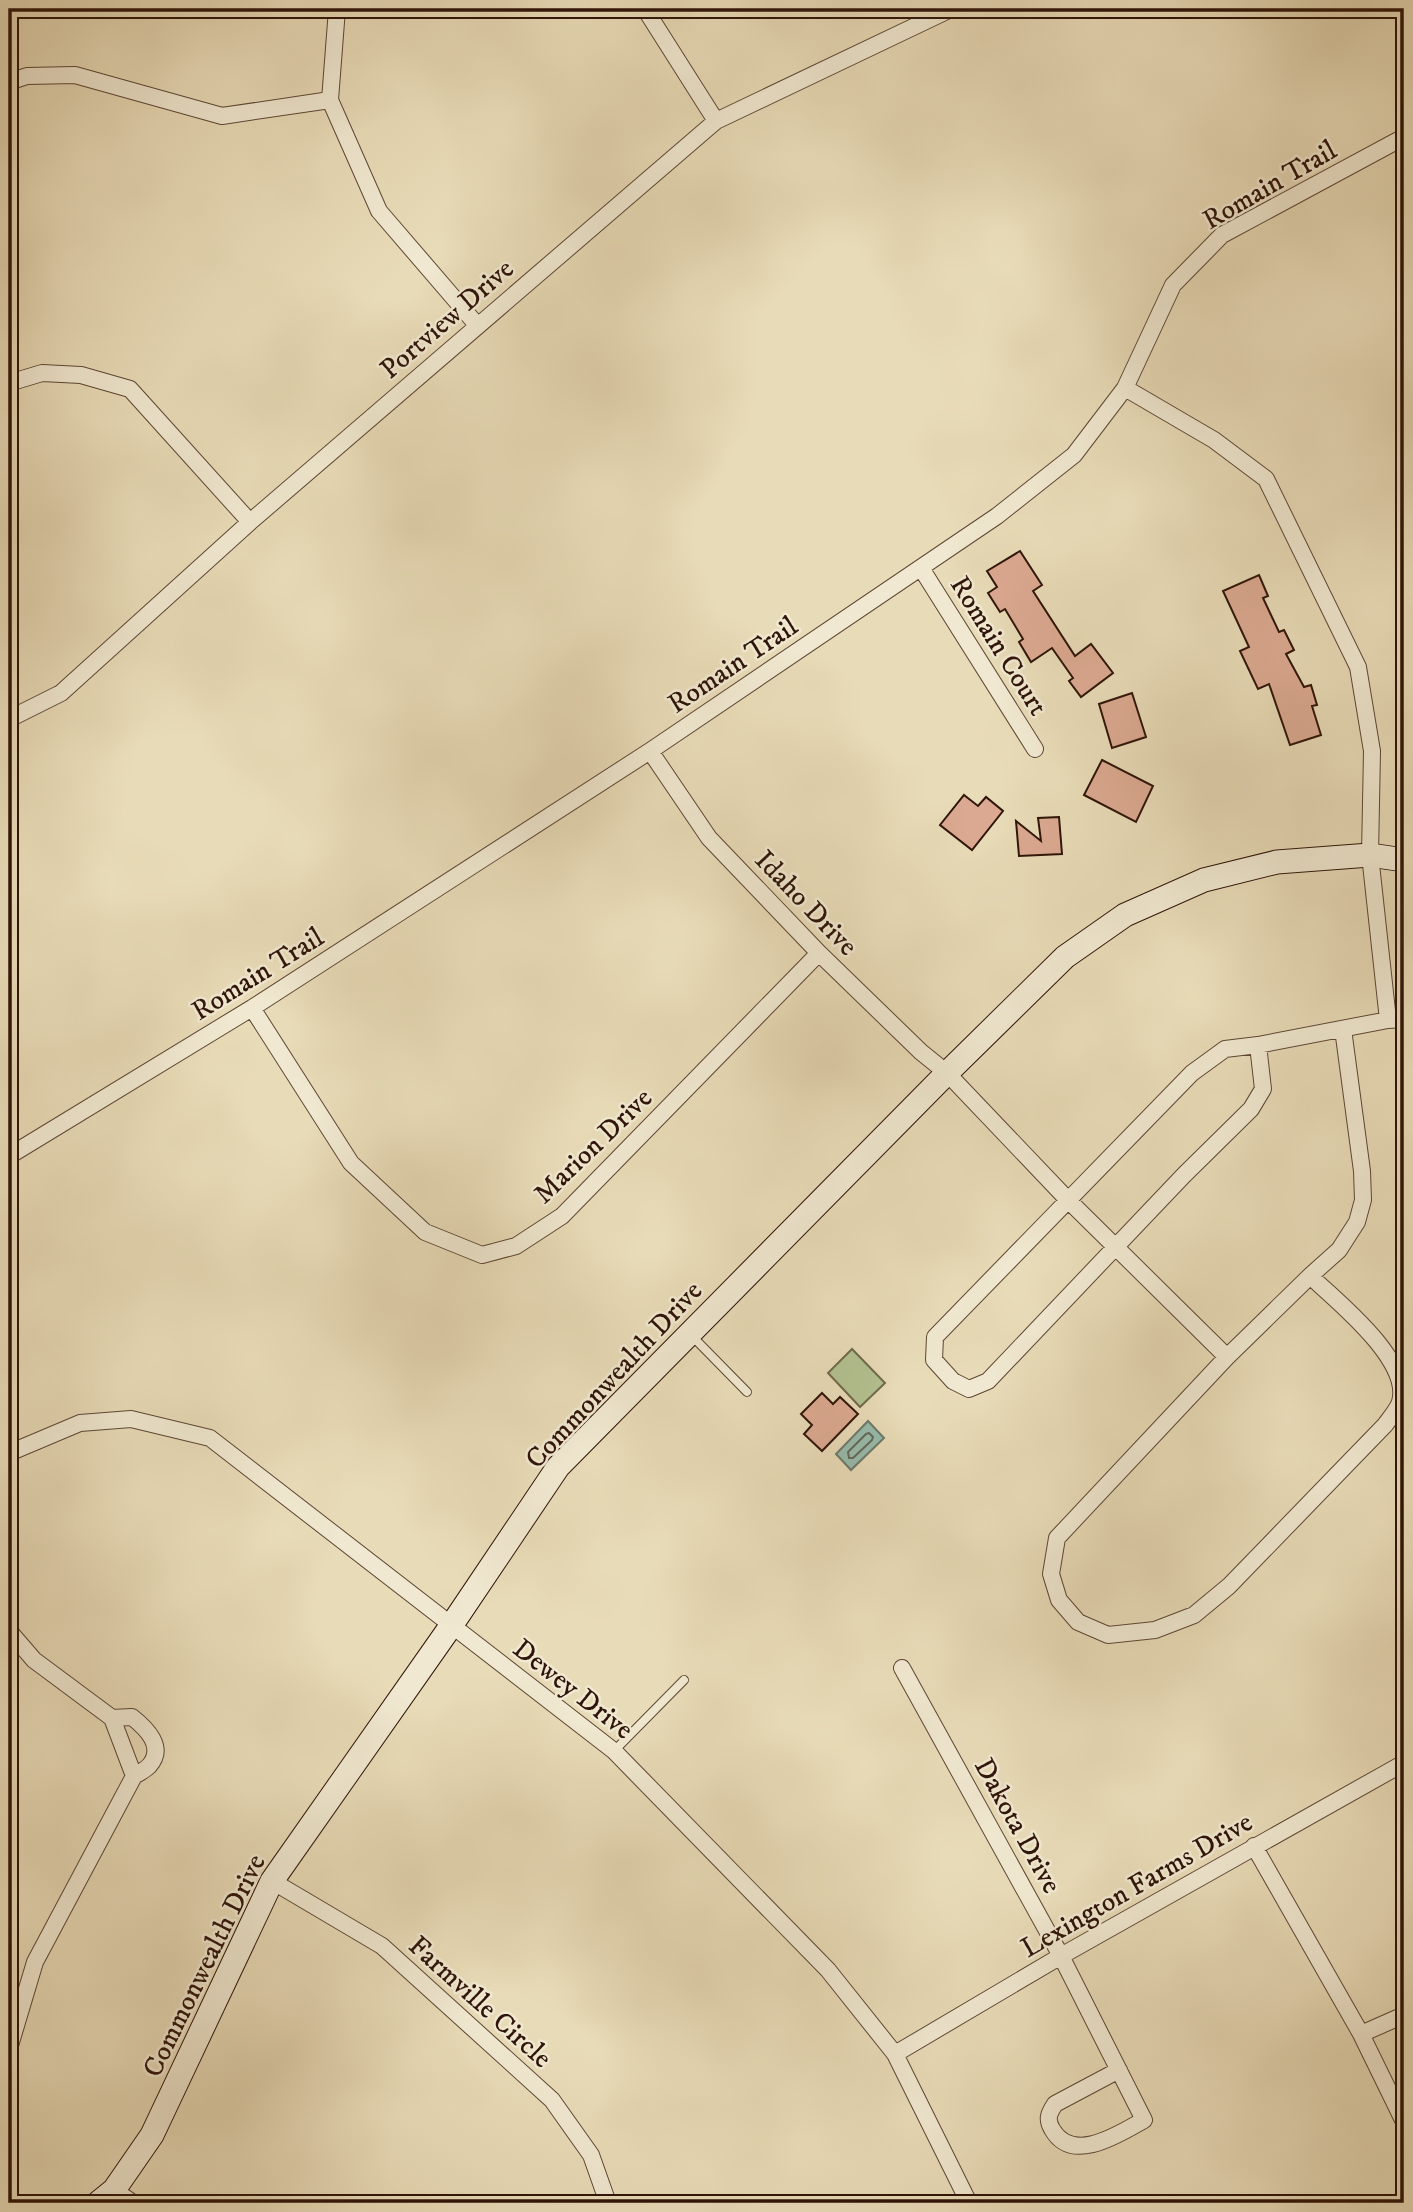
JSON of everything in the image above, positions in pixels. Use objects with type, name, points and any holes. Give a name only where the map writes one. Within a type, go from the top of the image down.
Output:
[{"type":"street","points":[[337,9],[330,100],[379,211],[477,325]]},
{"type":"street","points":[[645,9],[716,121]]},
{"type":"street","name":"Portview Drive","points":[[9,719],[61,693],[250,522],[716,121],[951,9]]},
{"type":"street","points":[[9,82],[27,76],[75,75],[222,116],[330,100]]},
{"type":"street","name":"Romain Trail","points":[[9,1156],[252,1008],[650,751],[997,516],[1074,455],[1125,388],[1172,285],[1222,235],[1404,137]]},
{"type":"street","points":[[9,383],[42,373],[81,375],[130,389],[250,522]]},
{"type":"street","points":[[1125,388],[1214,440],[1266,479],[1358,667],[1373,751],[1370,855],[1396,1019],[1225,1049],[1192,1073],[935,1337],[934,1360],[953,1381],[969,1389],[988,1381],[1184,1175],[1251,1109],[1263,1089],[1258,1045]]},
{"type":"street","name":"Romain Court","points":[[921,568],[1035,749]]},
{"type":"street","name":"Idaho Drive","points":[[650,751],[709,838],[818,953],[921,1052],[947,1073],[1067,1199],[1227,1357]]},
{"type":"street","name":"Commonwealth Drive","points":[[115,2199],[152,2135],[272,1881],[452,1626],[558,1467],[1065,957],[1125,915],[1204,880],[1277,862],[1370,855],[1404,860]]},
{"type":"street","name":"Marion Drive","points":[[252,1008],[351,1163],[425,1232],[482,1255],[516,1246],[562,1216],[818,953]]},
{"type":"street","points":[[1310,1276],[1370,1332],[1399,1372],[1401,1401],[1385,1425],[1228,1586],[1194,1615],[1155,1630],[1108,1634],[1078,1622],[1059,1600],[1051,1574],[1057,1538],[1227,1357],[1310,1276],[1339,1250],[1357,1222],[1363,1200],[1363,1171],[1343,1029]]},
{"type":"street","name":"Dewey Drive","points":[[9,1454],[80,1423],[131,1419],[210,1438],[614,1751],[828,1970],[895,2054],[969,2203]]},
{"type":"street","points":[[9,1631],[34,1660],[111,1718],[134,1776]]},
{"type":"street","name":"Dakota Drive","points":[[902,1668],[1061,1956],[1119,2070],[1144,2120],[1113,2138],[1078,2147],[1062,2142],[1049,2123],[1049,2113],[1055,2105],[1119,2070]]},
{"type":"street","points":[[9,2049],[35,1962],[134,1776],[150,1765],[156,1751],[149,1731],[132,1717],[111,1718]]},
{"type":"street","name":"Lexington Farms Drive","points":[[895,2054],[1061,1956],[1404,1763]]},
{"type":"street","points":[[1254,1846],[1361,2034],[1404,2122]]},
{"type":"street","name":"Farmville Circle","points":[[272,1881],[382,1946],[552,2100],[591,2155],[608,2203]]},
{"type":"street","points":[[1361,2034],[1404,2015]]},
{"type":"lane","points":[[690,1334],[747,1392]]},
{"type":"lane","points":[[614,1751],[684,1680]]},
{"type":"green space","points":[[852,1349],[885,1383],[860,1407],[828,1373]]},
{"type":"water","points":[[868,1421],[884,1438],[851,1470],[836,1454]]},
{"type":"building","points":[[1020,551],[1042,585],[1033,591],[1075,656],[1091,644],[1113,673],[1081,697],[1069,681],[1073,678],[1052,648],[1031,662],[1019,642],[1023,639],[1005,609],[1000,612],[988,593],[997,587],[987,571]]},
{"type":"building","points":[[1259,575],[1268,596],[1263,598],[1279,632],[1284,630],[1294,650],[1286,654],[1304,687],[1311,685],[1317,705],[1312,706],[1321,735],[1290,745],[1269,684],[1258,689],[1240,651],[1249,647],[1223,591]]},
{"type":"building","points":[[1132,693],[1146,737],[1112,748],[1099,704]]},
{"type":"building","points":[[1102,760],[1153,786],[1136,822],[1084,795]]},
{"type":"building","points":[[964,795],[978,806],[986,797],[1003,811],[972,850],[940,825]]},
{"type":"building","points":[[1059,817],[1062,854],[1019,856],[1016,821],[1041,841],[1038,818]]},
{"type":"building","points":[[822,1393],[833,1404],[840,1397],[858,1414],[822,1451],[804,1434],[812,1425],[801,1414]]}]
